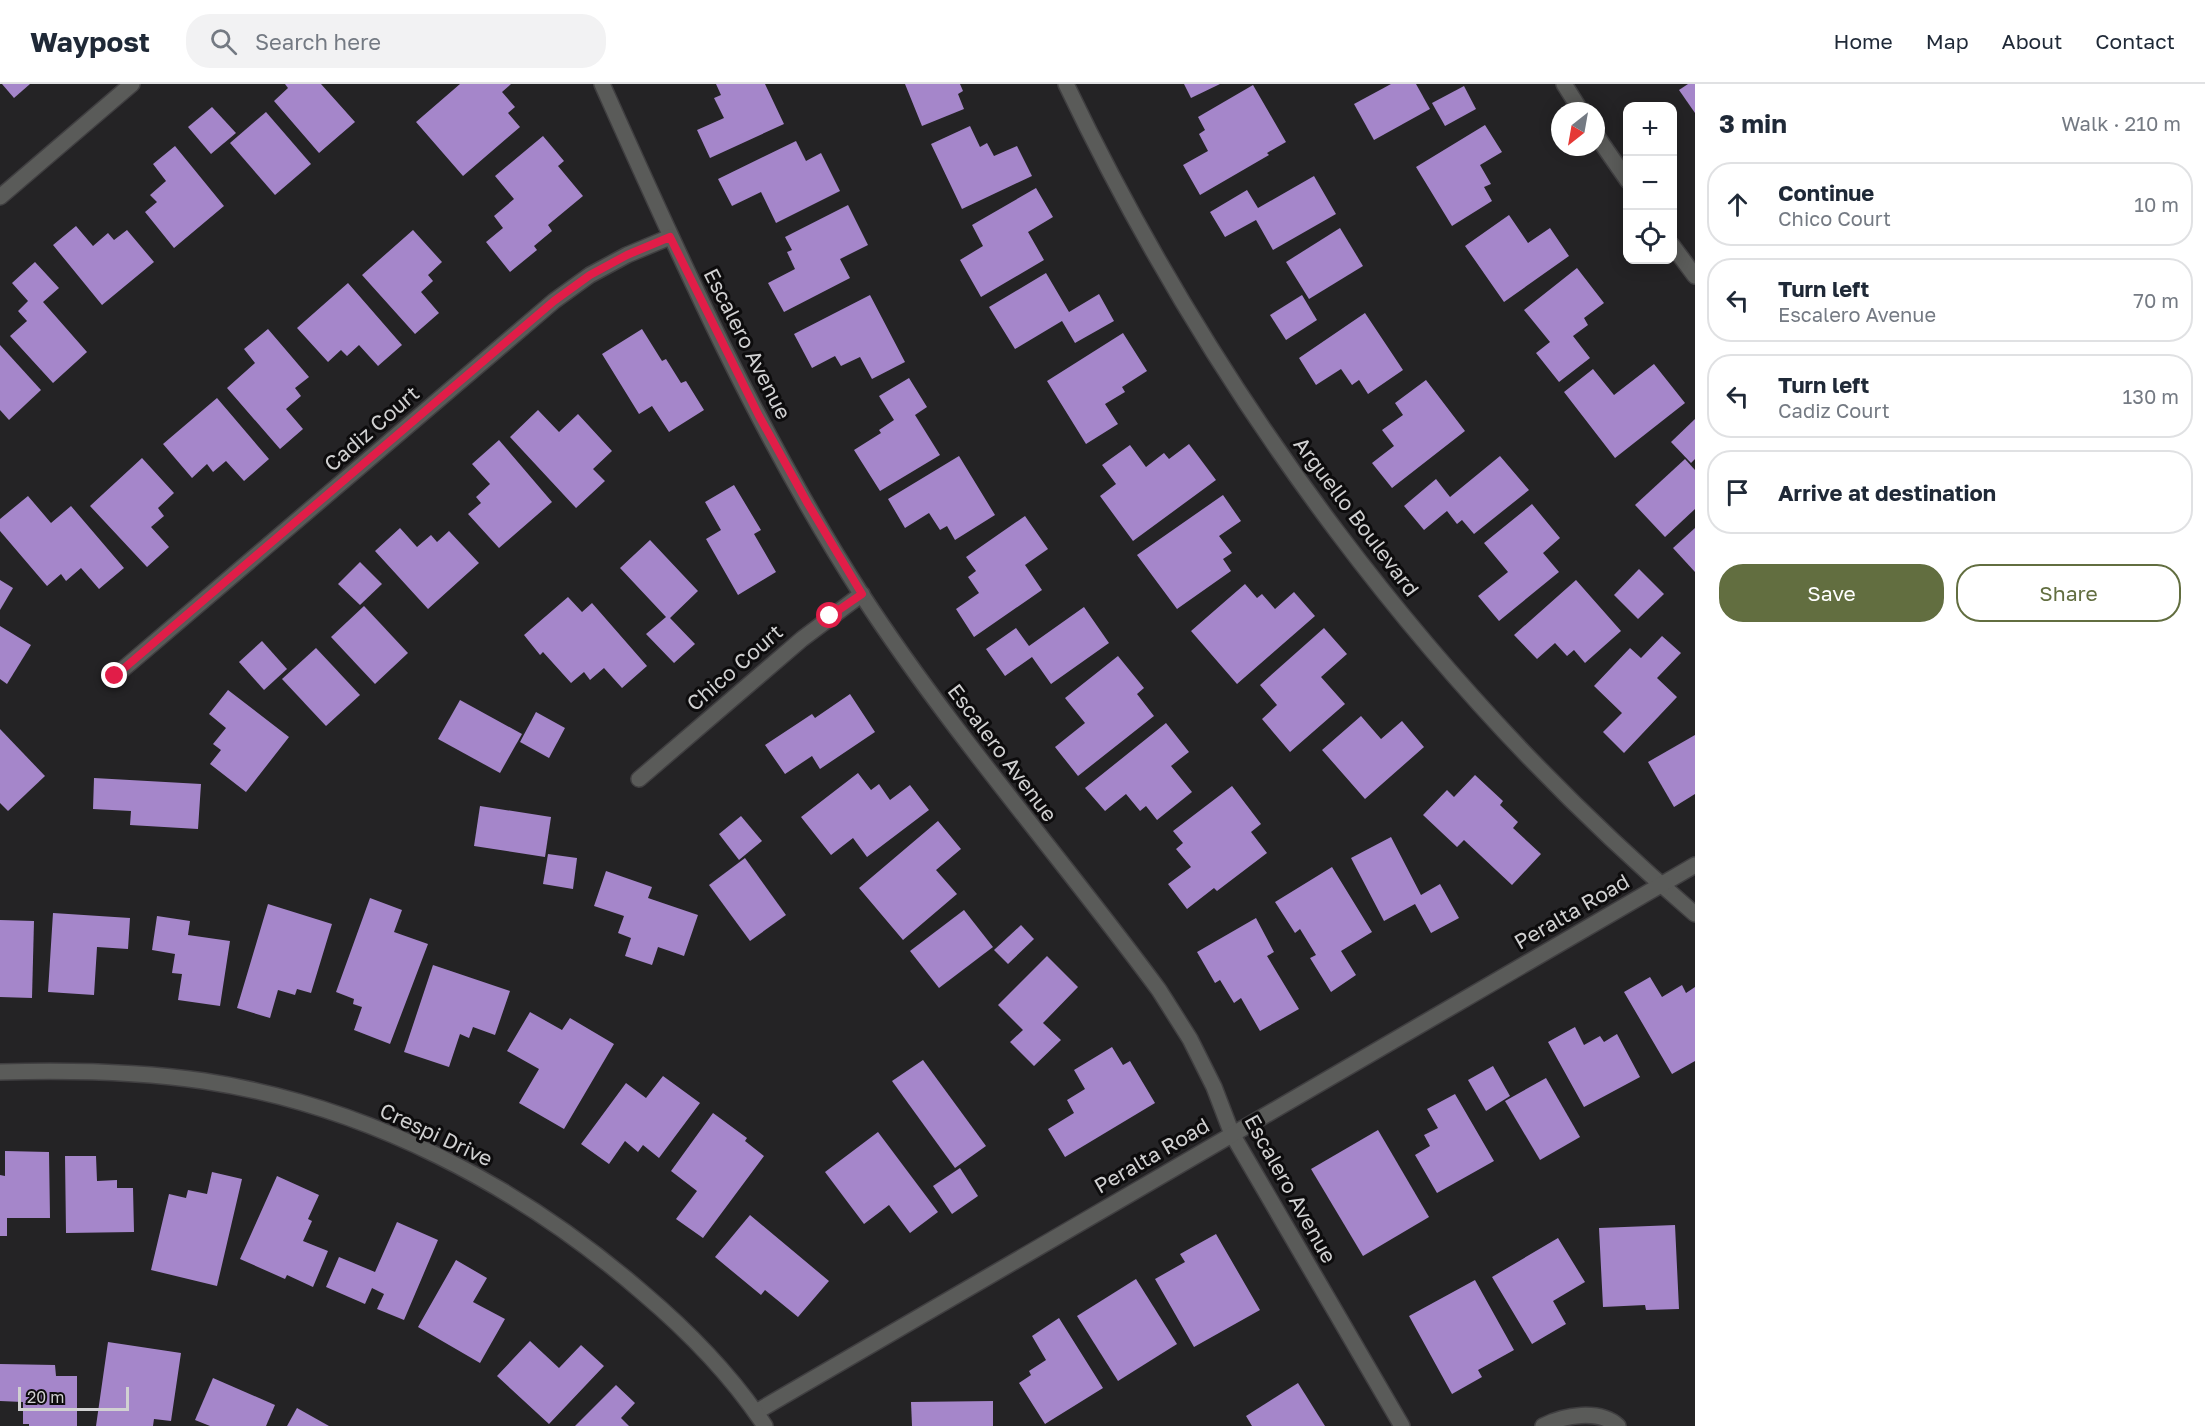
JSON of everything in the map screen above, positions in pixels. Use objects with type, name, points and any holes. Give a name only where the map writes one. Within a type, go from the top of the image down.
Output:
[{"type":"street","points":[[0,197],[132,84]]},
{"type":"street","name":"Escalero Avenue","points":[[602,84],[670,237],[759,416],[808,504],[862,594],[939,705],[1159,990],[1190,1039],[1214,1087],[1232,1134],[1402,1426]]},
{"type":"street","name":"Arguello Boulevard","points":[[1066,84],[1124,197],[1194,321],[1243,398],[1330,522],[1419,634],[1478,703],[1538,766],[1695,914]]},
{"type":"street","points":[[1564,84],[1575,102]]},
{"type":"street","points":[[1605,148],[1623,174]]},
{"type":"street","name":"Cadiz Court","points":[[115,676],[554,301],[590,275],[627,255],[670,237]]},
{"type":"street","points":[[1677,252],[1695,276]]},
{"type":"street","name":"Chico Court","points":[[639,779],[802,639],[862,594]]},
{"type":"street","name":"Peralta Road","points":[[756,1412],[1695,865]]},
{"type":"street","name":"Crespi Drive","points":[[0,1072],[51,1070],[132,1073],[204,1081],[275,1096],[345,1117],[416,1145],[486,1180],[547,1218],[607,1262],[667,1313],[717,1363],[765,1426]]},
{"type":"street","points":[[1542,1426],[1579,1414],[1612,1421],[1618,1426]]},
{"type":"building","points":[[2,84],[30,84],[14,98]]},
{"type":"building","points":[[285,84],[321,84],[355,122],[319,153],[274,101],[288,88]]},
{"type":"building","points":[[460,84],[511,84],[502,92],[515,107],[508,113],[520,127],[463,176],[416,122]]},
{"type":"building","points":[[716,84],[765,84],[784,124],[710,158],[697,130],[724,118],[714,98],[721,95]]},
{"type":"building","points":[[905,84],[960,84],[963,91],[958,94],[964,109],[922,126]]},
{"type":"building","points":[[1184,84],[1220,84],[1191,98]]},
{"type":"building","points":[[1391,84],[1416,84],[1430,109],[1374,140],[1354,104]]},
{"type":"building","points":[[1688,84],[1695,84],[1695,113],[1679,90]]},
{"type":"building","points":[[1253,85],[1286,142],[1267,153],[1269,155],[1200,195],[1183,165],[1208,151],[1199,134],[1205,130],[1198,117]]},
{"type":"building","points":[[1464,86],[1476,109],[1445,126],[1432,103]]},
{"type":"building","points":[[212,107],[236,133],[211,154],[188,127]]},
{"type":"building","points":[[266,112],[311,164],[275,195],[230,143]]},
{"type":"building","points":[[1485,125],[1502,152],[1480,165],[1491,184],[1484,187],[1492,201],[1452,226],[1416,167]]},
{"type":"building","points":[[970,126],[980,147],[987,143],[994,156],[1017,146],[1032,176],[962,209],[931,144]]},
{"type":"building","points":[[543,136],[564,161],[558,166],[583,196],[548,225],[552,231],[534,246],[537,250],[510,272],[486,242],[503,228],[494,216],[514,199],[495,176]]},
{"type":"building","points":[[796,141],[806,161],[821,153],[840,191],[776,223],[761,192],[732,206],[718,179]]},
{"type":"building","points":[[175,146],[224,206],[174,248],[145,212],[157,202],[150,195],[166,181],[153,164]]},
{"type":"building","points":[[1314,176],[1336,214],[1273,250],[1256,220],[1225,237],[1210,212],[1247,190],[1258,208]]},
{"type":"building","points":[[1036,188],[1053,217],[1028,232],[1044,260],[981,297],[960,260],[983,246],[972,225]]},
{"type":"building","points":[[848,205],[868,245],[840,259],[850,278],[784,312],[768,283],[795,269],[787,252],[792,250],[785,237]]},
{"type":"building","points":[[1509,215],[1528,243],[1550,228],[1569,256],[1504,302],[1465,246]]},
{"type":"building","points":[[76,226],[93,246],[108,233],[114,240],[127,230],[154,262],[102,305],[53,245]]},
{"type":"building","points":[[1340,228],[1363,266],[1309,299],[1286,262]]},
{"type":"building","points":[[413,230],[442,262],[428,275],[433,281],[421,292],[439,313],[415,334],[362,275]]},
{"type":"building","points":[[35,262],[59,288],[43,302],[87,352],[53,383],[10,336],[27,321],[18,311],[28,301],[12,283]]},
{"type":"building","points":[[1577,268],[1604,303],[1584,318],[1588,325],[1573,336],[1590,358],[1559,382],[1536,353],[1550,342],[1524,310]]},
{"type":"building","points":[[1046,273],[1069,312],[1099,294],[1114,321],[1075,343],[1062,321],[1015,349],[989,307]]},
{"type":"building","points":[[348,283],[402,345],[378,366],[359,345],[347,356],[341,350],[328,362],[297,328]]},
{"type":"building","points":[[870,295],[905,362],[872,379],[860,357],[841,366],[835,356],[812,368],[794,334]]},
{"type":"building","points":[[1302,295],[1317,320],[1286,340],[1270,315]]},
{"type":"building","points":[[1365,313],[1403,370],[1368,394],[1359,380],[1352,385],[1341,369],[1316,385],[1299,358]]},
{"type":"building","points":[[268,329],[309,377],[295,388],[301,396],[286,409],[303,429],[280,449],[227,388],[255,363],[244,349]]},
{"type":"building","points":[[642,329],[662,361],[666,359],[681,383],[686,381],[704,410],[669,432],[652,406],[639,414],[602,354]]},
{"type":"building","points":[[1123,333],[1147,371],[1122,387],[1125,392],[1105,404],[1118,424],[1086,444],[1047,381]]},
{"type":"building","points":[[0,345],[41,390],[9,420],[0,410]]},
{"type":"building","points":[[1654,364],[1685,403],[1615,458],[1564,392],[1593,369],[1614,395]]},
{"type":"building","points":[[909,378],[927,407],[915,415],[940,455],[880,491],[854,450],[881,433],[879,430],[894,420],[879,396]]},
{"type":"building","points":[[1426,380],[1465,431],[1392,488],[1372,463],[1394,446],[1382,430],[1403,415],[1395,403]]},
{"type":"building","points":[[217,398],[269,459],[244,481],[226,461],[213,472],[207,464],[192,478],[163,444]]},
{"type":"building","points":[[538,410],[559,432],[578,414],[612,451],[593,469],[605,481],[576,508],[510,437]]},
{"type":"building","points":[[1695,419],[1695,459],[1691,463],[1671,442]]},
{"type":"building","points":[[499,440],[552,502],[499,548],[468,514],[481,503],[476,497],[490,484],[472,464]]},
{"type":"building","points":[[1189,444],[1216,480],[1133,541],[1100,496],[1116,484],[1102,465],[1130,445],[1146,467],[1164,453],[1169,459]]},
{"type":"building","points":[[959,456],[995,515],[955,540],[947,526],[940,530],[929,513],[905,528],[888,499]]},
{"type":"building","points":[[1500,456],[1529,490],[1474,534],[1462,520],[1457,524],[1447,511],[1424,530],[1404,506],[1436,479],[1450,497]]},
{"type":"building","points":[[142,458],[174,493],[158,508],[164,516],[151,527],[169,547],[147,567],[90,506]]},
{"type":"building","points":[[1685,459],[1695,470],[1695,509],[1665,537],[1635,505]]},
{"type":"building","points":[[734,485],[761,530],[754,534],[776,572],[738,595],[706,539],[721,530],[705,502]]},
{"type":"building","points":[[1223,495],[1241,521],[1219,536],[1232,553],[1223,559],[1231,571],[1177,609],[1137,555]]},
{"type":"building","points":[[28,496],[51,523],[71,506],[124,568],[99,589],[81,568],[66,581],[61,574],[47,586],[0,531],[0,519]]},
{"type":"building","points":[[1532,504],[1560,538],[1543,553],[1559,572],[1499,621],[1478,596],[1508,572],[1484,543]]},
{"type":"building","points":[[1025,516],[1048,549],[1025,565],[1042,590],[974,637],[956,609],[979,593],[968,577],[976,571],[966,557]]},
{"type":"building","points":[[400,528],[417,547],[431,535],[437,542],[449,531],[479,563],[428,609],[375,551]]},
{"type":"building","points":[[1695,528],[1695,572],[1673,548]]},
{"type":"building","points":[[650,540],[698,591],[670,618],[695,644],[674,663],[646,634],[666,617],[620,568]]},
{"type":"building","points":[[360,562],[382,584],[360,605],[338,584]]},
{"type":"building","points":[[1639,569],[1664,594],[1638,619],[1614,595]]},
{"type":"building","points":[[0,580],[13,588],[0,610]]},
{"type":"building","points":[[1576,580],[1621,631],[1585,663],[1574,650],[1567,656],[1555,643],[1537,659],[1514,635]]},
{"type":"building","points":[[1245,584],[1257,598],[1262,594],[1275,609],[1294,592],[1315,616],[1237,684],[1191,631]]},
{"type":"building","points":[[568,597],[582,612],[592,603],[647,666],[622,688],[604,668],[590,680],[584,672],[571,683],[543,652],[540,655],[524,635]]},
{"type":"building","points":[[364,606],[408,653],[375,684],[331,637]]},
{"type":"building","points":[[1084,607],[1109,643],[1051,684],[1032,657],[1005,676],[986,649],[1016,628],[1029,646]]},
{"type":"building","points":[[0,626],[31,645],[7,684],[0,679]]},
{"type":"building","points":[[1324,628],[1347,654],[1321,677],[1345,704],[1290,752],[1262,719],[1277,705],[1260,685]]},
{"type":"building","points":[[1662,636],[1681,653],[1657,678],[1677,697],[1624,753],[1603,732],[1622,713],[1594,686],[1630,648],[1641,658]]},
{"type":"building","points":[[262,641],[287,669],[264,690],[239,662]]},
{"type":"building","points":[[316,648],[360,695],[326,726],[282,679]]},
{"type":"building","points":[[1118,656],[1144,688],[1137,694],[1154,716],[1078,776],[1055,747],[1085,723],[1065,698]]},
{"type":"building","points":[[228,690],[289,737],[246,792],[210,764],[221,750],[213,744],[226,728],[209,714]]},
{"type":"building","points":[[850,694],[875,732],[820,769],[812,756],[785,774],[765,745],[812,714],[815,718]]},
{"type":"building","points":[[460,700],[522,734],[500,773],[438,739]]},
{"type":"building","points":[[536,712],[565,728],[549,758],[520,742]]},
{"type":"building","points":[[1361,716],[1381,739],[1402,721],[1424,747],[1365,799],[1322,750]]},
{"type":"building","points":[[1166,723],[1189,752],[1171,766],[1192,792],[1157,820],[1146,806],[1140,811],[1126,794],[1105,811],[1085,788]]},
{"type":"building","points":[[0,729],[45,776],[8,811],[0,803]]},
{"type":"building","points":[[1695,735],[1695,794],[1674,807],[1648,762]]},
{"type":"building","points":[[858,773],[871,790],[879,784],[890,800],[910,785],[929,810],[867,857],[853,838],[831,855],[801,817]]},
{"type":"building","points":[[1475,775],[1503,801],[1500,805],[1518,822],[1513,828],[1541,854],[1512,885],[1464,840],[1457,847],[1423,815],[1447,790],[1454,797]]},
{"type":"building","points":[[94,778],[201,784],[198,829],[130,825],[131,811],[93,809]]},
{"type":"building","points":[[1232,786],[1261,824],[1251,832],[1267,853],[1217,891],[1214,888],[1187,909],[1168,884],[1191,867],[1176,849],[1183,843],[1173,831]]},
{"type":"building","points":[[480,806],[551,817],[545,857],[474,846]]},
{"type":"building","points":[[741,816],[762,841],[739,860],[719,834]]},
{"type":"building","points":[[938,821],[961,849],[936,870],[957,894],[903,940],[859,888]]},
{"type":"building","points":[[1391,837],[1421,895],[1440,884],[1459,918],[1431,933],[1415,904],[1384,921],[1351,858]]},
{"type":"building","points":[[548,854],[577,858],[573,889],[543,884]]},
{"type":"building","points":[[745,858],[786,915],[750,941],[709,885]]},
{"type":"building","points":[[1332,867],[1372,932],[1341,951],[1356,975],[1331,992],[1310,958],[1316,955],[1300,929],[1295,933],[1275,902]]},
{"type":"building","points":[[606,871],[652,887],[648,898],[698,915],[684,956],[658,947],[652,965],[625,956],[631,938],[618,933],[624,916],[594,906]]},
{"type":"building","points":[[370,898],[402,910],[394,932],[428,944],[390,1044],[354,1030],[362,1007],[353,1004],[354,999],[336,992]]},
{"type":"building","points":[[268,904],[332,924],[311,993],[297,989],[295,995],[278,990],[270,1018],[237,1008]]},
{"type":"building","points":[[964,910],[993,947],[939,988],[910,951]]},
{"type":"building","points":[[53,913],[130,918],[128,949],[97,947],[94,995],[48,992]]},
{"type":"building","points":[[157,916],[190,921],[188,935],[230,941],[220,1006],[178,1000],[182,974],[172,973],[175,954],[152,950]]},
{"type":"building","points":[[1256,918],[1274,952],[1267,956],[1299,1009],[1260,1031],[1241,998],[1234,1003],[1220,980],[1215,983],[1197,952]]},
{"type":"building","points":[[0,920],[34,921],[32,998],[0,997]]},
{"type":"building","points":[[1021,925],[1034,939],[1008,964],[994,950]]},
{"type":"building","points":[[1047,956],[1078,987],[1043,1023],[1061,1040],[1034,1066],[1010,1042],[1023,1030],[998,1005]]},
{"type":"building","points":[[433,965],[510,991],[495,1035],[473,1027],[469,1038],[460,1034],[449,1067],[404,1052]]},
{"type":"building","points":[[1650,977],[1662,997],[1682,985],[1686,993],[1695,987],[1695,1061],[1672,1074],[1624,992]]},
{"type":"building","points":[[530,1012],[562,1030],[570,1018],[614,1044],[564,1129],[519,1103],[539,1069],[507,1051]]},
{"type":"building","points":[[1575,1027],[1584,1045],[1600,1036],[1604,1042],[1617,1034],[1640,1077],[1584,1107],[1548,1042]]},
{"type":"building","points":[[1112,1047],[1123,1065],[1130,1061],[1155,1103],[1065,1157],[1048,1129],[1074,1113],[1067,1100],[1085,1089],[1074,1070]]},
{"type":"building","points":[[923,1060],[986,1146],[955,1168],[892,1081]]},
{"type":"building","points":[[1493,1066],[1510,1096],[1486,1111],[1468,1080]]},
{"type":"building","points":[[663,1076],[700,1103],[659,1158],[643,1145],[638,1152],[625,1141],[609,1164],[581,1144],[626,1083],[646,1098]]},
{"type":"building","points":[[1546,1078],[1580,1137],[1540,1160],[1505,1101]]},
{"type":"building","points":[[1455,1094],[1494,1161],[1437,1193],[1415,1155],[1430,1146],[1424,1135],[1438,1128],[1427,1109]]},
{"type":"building","points":[[713,1113],[747,1138],[745,1141],[764,1156],[703,1238],[676,1219],[697,1191],[671,1171]]},
{"type":"building","points":[[1378,1130],[1429,1217],[1363,1256],[1311,1169]]},
{"type":"building","points":[[878,1132],[938,1212],[910,1233],[889,1205],[864,1224],[825,1172]]},
{"type":"building","points":[[5,1151],[49,1152],[50,1218],[7,1218],[7,1236],[0,1236],[0,1175],[5,1176]]},
{"type":"building","points":[[65,1156],[96,1156],[97,1181],[117,1180],[117,1188],[133,1188],[134,1232],[66,1233]]},
{"type":"building","points":[[960,1168],[978,1196],[952,1214],[933,1186]]},
{"type":"building","points":[[212,1172],[242,1179],[217,1286],[151,1270],[169,1194],[186,1198],[188,1190],[207,1194]]},
{"type":"building","points":[[277,1176],[319,1195],[308,1219],[312,1221],[303,1241],[328,1251],[313,1287],[287,1275],[285,1279],[240,1259]]},
{"type":"building","points":[[750,1215],[829,1281],[798,1317],[765,1290],[761,1295],[715,1257]]},
{"type":"building","points":[[397,1222],[438,1240],[404,1320],[377,1309],[384,1294],[372,1288],[365,1304],[326,1287],[339,1257],[375,1272]]},
{"type":"building","points":[[1675,1225],[1679,1309],[1646,1310],[1645,1305],[1603,1307],[1599,1228]]},
{"type":"building","points":[[1216,1234],[1260,1310],[1194,1347],[1155,1279],[1185,1262],[1180,1254]]},
{"type":"building","points":[[1558,1238],[1585,1282],[1553,1301],[1566,1324],[1532,1344],[1492,1277]]},
{"type":"building","points":[[456,1260],[487,1278],[473,1302],[505,1319],[480,1363],[418,1327]]},
{"type":"building","points":[[1136,1279],[1177,1344],[1118,1381],[1077,1316]]},
{"type":"building","points":[[1475,1280],[1514,1350],[1478,1370],[1482,1377],[1452,1394],[1409,1316]]},
{"type":"building","points":[[1059,1318],[1103,1388],[1045,1424],[1019,1383],[1031,1375],[1029,1371],[1046,1360],[1032,1336]]},
{"type":"building","points":[[530,1341],[559,1368],[581,1345],[604,1366],[549,1424],[497,1376]]},
{"type":"building","points":[[108,1342],[181,1353],[171,1421],[154,1419],[153,1426],[96,1426]]},
{"type":"building","points":[[0,1364],[55,1365],[56,1376],[77,1376],[77,1426],[23,1424],[23,1402],[0,1401]]},
{"type":"building","points":[[213,1378],[275,1405],[266,1426],[210,1426],[195,1420]]},
{"type":"building","points":[[1298,1383],[1325,1426],[1252,1426],[1246,1416]]},
{"type":"building","points":[[616,1385],[635,1403],[621,1418],[629,1426],[575,1426]]},
{"type":"building","points":[[993,1401],[993,1426],[912,1426],[911,1402]]},
{"type":"building","points":[[297,1408],[329,1426],[287,1426]]},
{"type":"route","points":[[115,676],[554,301],[590,275],[627,255],[670,237],[759,416],[862,594],[830,616]]}]
